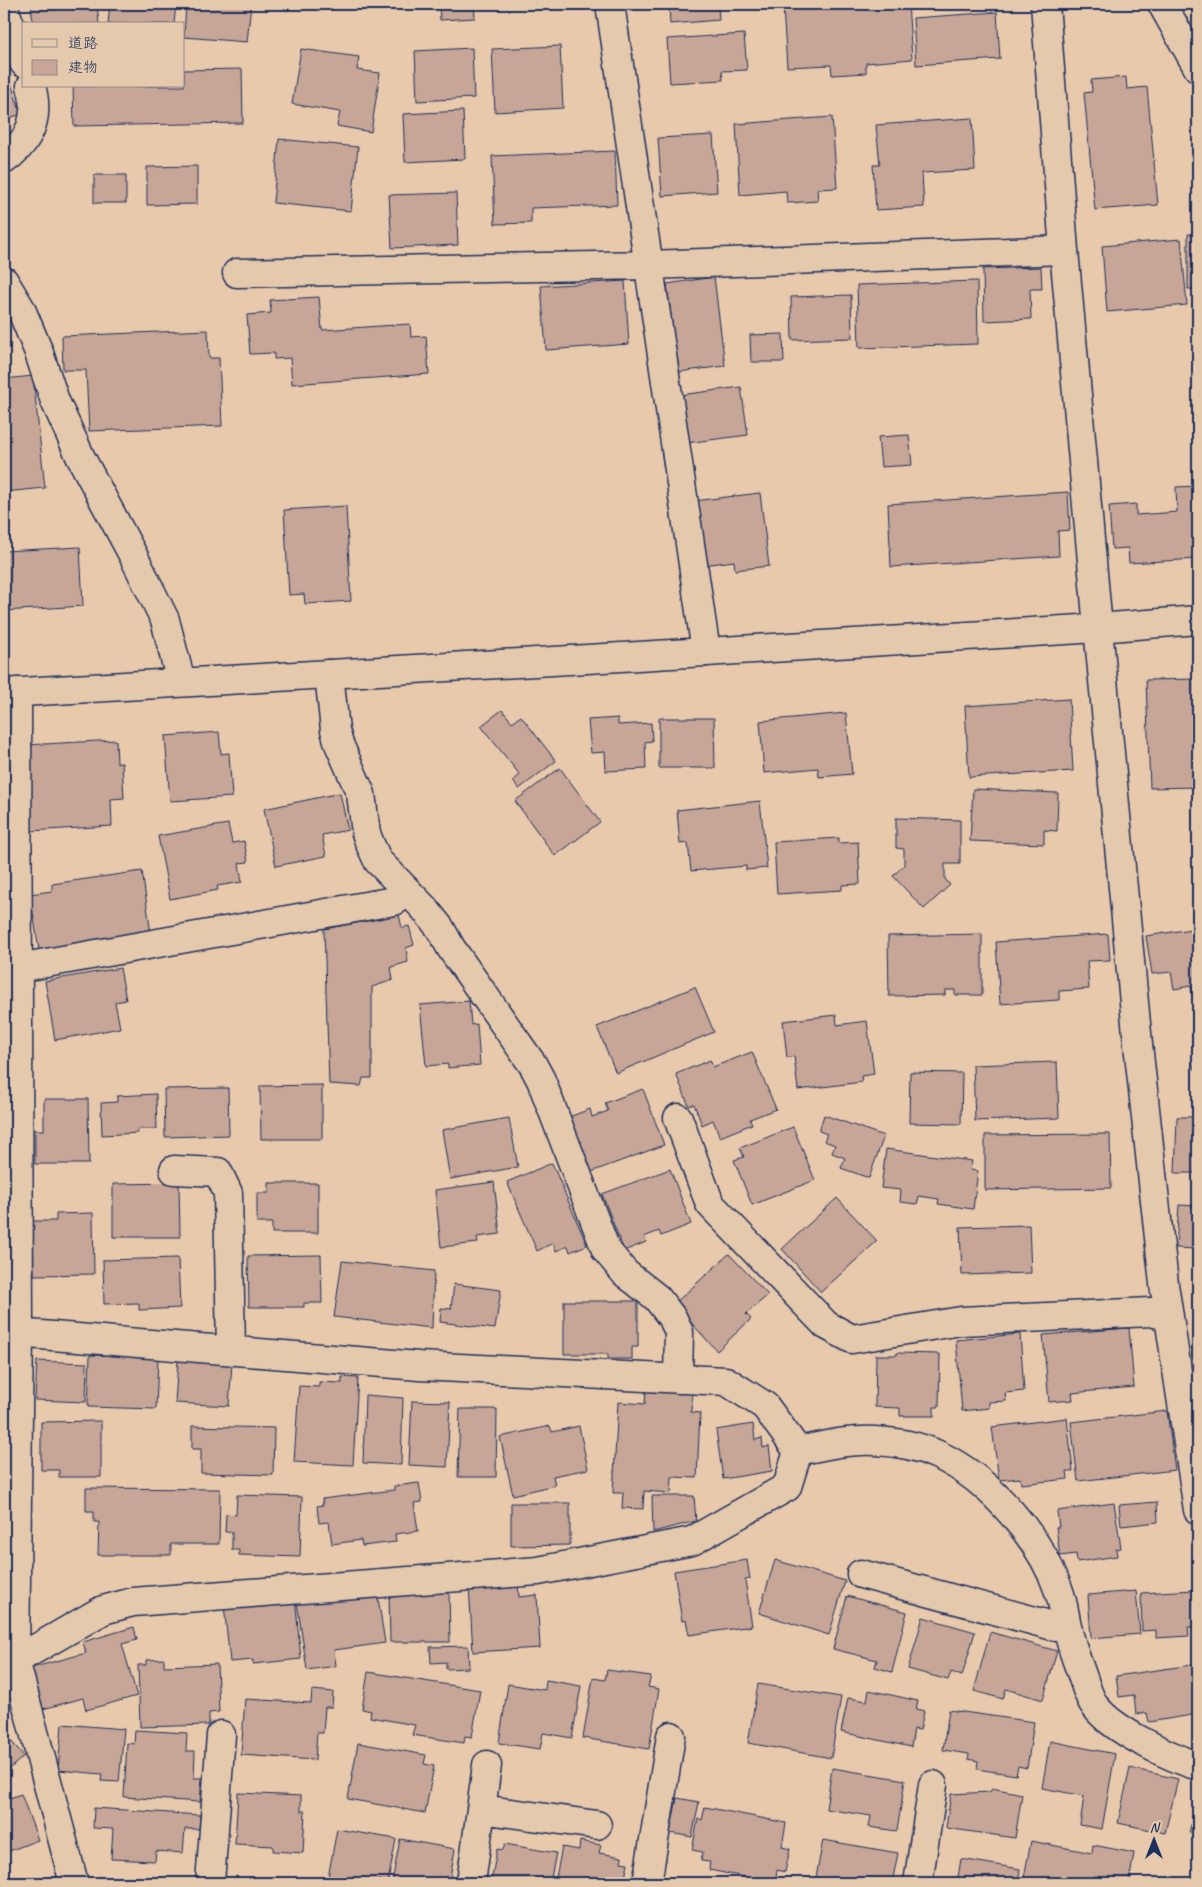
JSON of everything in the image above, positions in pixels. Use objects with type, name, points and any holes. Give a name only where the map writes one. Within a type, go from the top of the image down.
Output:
[{"type":"main road","points":[[610,4],[706,652]]},
{"type":"main road","points":[[1045,4],[1064,250],[1138,1044],[1169,1316],[1198,1510]]},
{"type":"main road","points":[[1162,4],[1198,68]]},
{"type":"main road","points":[[4,8],[22,58]]},
{"type":"main road","points":[[4,160],[11,155],[32,129],[35,101],[31,88]]},
{"type":"main road","points":[[237,273],[649,265],[1064,250]]},
{"type":"main road","points":[[4,281],[21,309],[38,350],[54,400],[81,458],[165,620],[181,682]]},
{"type":"main road","points":[[74,1883],[9,1664],[11,1332],[18,968],[10,693],[1098,628],[1198,620]]},
{"type":"main road","points":[[329,674],[335,730],[339,744],[361,794],[366,833],[378,861],[407,893],[424,908],[440,928],[451,948],[533,1065],[541,1080],[606,1250],[625,1274],[657,1298],[673,1319],[679,1332],[678,1379]]},
{"type":"main road","points":[[18,968],[394,901],[407,893]]},
{"type":"main road","points":[[678,1118],[710,1204],[826,1325],[847,1337],[864,1338],[961,1321],[1150,1312],[1169,1316]]},
{"type":"main road","points":[[174,1170],[218,1172],[228,1193],[231,1350]]},
{"type":"main road","points":[[11,1332],[419,1366],[726,1381],[765,1406],[798,1451]]},
{"type":"main road","points":[[798,1451],[852,1441],[875,1440],[910,1445],[937,1454],[962,1468],[982,1483],[1023,1526],[1050,1571],[1060,1594],[1068,1630],[1086,1689],[1095,1706],[1122,1730],[1167,1754],[1198,1766]]},
{"type":"main road","points":[[9,1664],[103,1610],[133,1602],[538,1571],[692,1541],[788,1487],[798,1451]]},
{"type":"main road","points":[[861,1574],[1068,1630]]},
{"type":"main road","points":[[210,1883],[222,1735]]},
{"type":"main road","points":[[647,1883],[671,1736]]},
{"type":"main road","points":[[471,1883],[487,1765]]},
{"type":"main road","points":[[918,1883],[933,1785]]},
{"type":"main road","points":[[481,1809],[597,1825]]},
{"type":"building","points":[[31,4],[97,4],[99,22],[33,22]]},
{"type":"building","points":[[110,4],[176,4],[174,22],[108,22]]},
{"type":"building","points":[[186,4],[251,4],[247,42],[185,37]]},
{"type":"building","points":[[439,4],[474,4],[475,18],[440,20]]},
{"type":"building","points":[[669,4],[718,4],[719,20],[670,24]]},
{"type":"building","points":[[844,4],[908,4],[912,59],[866,63],[866,73],[832,75],[831,65],[787,67],[783,8]]},
{"type":"building","points":[[997,12],[1000,59],[916,65],[913,18]]},
{"type":"building","points":[[744,34],[747,70],[722,71],[723,80],[670,83],[667,39]]},
{"type":"building","points":[[560,46],[563,108],[495,112],[492,49]]},
{"type":"building","points":[[472,48],[474,98],[417,101],[415,51]]},
{"type":"building","points":[[301,49],[359,57],[357,70],[380,73],[371,132],[337,126],[340,112],[292,104]]},
{"type":"building","points":[[4,63],[21,114],[4,120]]},
{"type":"building","points":[[242,69],[243,123],[74,126],[73,88],[185,88],[185,70]]},
{"type":"building","points":[[1126,77],[1127,89],[1147,87],[1158,205],[1095,210],[1084,93],[1092,92],[1091,80]]},
{"type":"building","points":[[463,111],[465,159],[405,162],[403,114]]},
{"type":"building","points":[[832,117],[837,188],[817,189],[818,201],[787,203],[786,191],[740,195],[736,124]]},
{"type":"building","points":[[972,118],[975,170],[922,173],[924,207],[876,210],[873,165],[880,165],[876,125]]},
{"type":"building","points":[[713,135],[717,192],[662,196],[658,138]]},
{"type":"building","points":[[279,139],[358,147],[351,211],[273,203]]},
{"type":"building","points":[[615,151],[617,205],[531,208],[531,223],[495,224],[492,156]]},
{"type":"building","points":[[197,166],[197,204],[147,205],[147,167]]},
{"type":"building","points":[[94,175],[126,175],[126,203],[94,203]]},
{"type":"building","points":[[456,193],[458,245],[392,248],[389,195]]},
{"type":"building","points":[[1188,234],[1198,234],[1198,289],[1188,289]]},
{"type":"building","points":[[1181,239],[1187,305],[1107,312],[1102,246]]},
{"type":"building","points":[[1041,267],[1042,289],[1030,289],[1031,319],[984,321],[983,269]]},
{"type":"building","points":[[714,277],[725,366],[678,372],[667,284]]},
{"type":"building","points":[[625,281],[629,344],[546,350],[541,286]]},
{"type":"building","points":[[977,281],[978,344],[859,348],[857,285]]},
{"type":"building","points":[[851,295],[852,338],[792,340],[791,297]]},
{"type":"building","points":[[319,297],[322,330],[410,324],[411,337],[426,336],[429,374],[292,384],[290,358],[274,359],[274,353],[250,354],[247,315],[271,313],[270,300]]},
{"type":"building","points":[[208,330],[209,358],[219,358],[222,426],[89,431],[86,370],[63,370],[62,336]]},
{"type":"building","points":[[783,334],[784,362],[751,362],[750,335]]},
{"type":"building","points":[[1193,344],[1198,344],[1198,391],[1197,391]]},
{"type":"building","points":[[33,376],[45,488],[4,492],[4,379]]},
{"type":"building","points":[[741,387],[748,435],[686,443],[680,395]]},
{"type":"building","points":[[909,435],[912,465],[881,467],[878,437]]},
{"type":"building","points":[[1198,486],[1198,559],[1129,563],[1128,548],[1112,549],[1109,506],[1136,504],[1136,515],[1177,512],[1176,487]]},
{"type":"building","points":[[1068,492],[1070,530],[1058,531],[1059,556],[891,567],[888,504]]},
{"type":"building","points":[[760,493],[769,566],[735,570],[734,561],[703,565],[694,501]]},
{"type":"building","points":[[346,506],[351,601],[305,604],[304,594],[289,595],[284,510]]},
{"type":"building","points":[[80,547],[83,606],[4,611],[4,551]]},
{"type":"building","points":[[1198,679],[1198,787],[1150,788],[1146,680]]},
{"type":"building","points":[[1069,699],[1073,771],[969,777],[965,706]]},
{"type":"building","points":[[502,710],[512,722],[521,716],[556,761],[519,789],[513,781],[520,775],[481,726]]},
{"type":"building","points":[[846,713],[852,774],[819,777],[818,768],[764,773],[760,721]]},
{"type":"building","points":[[618,718],[618,725],[651,723],[652,741],[645,742],[646,769],[606,771],[605,752],[591,753],[588,720]]},
{"type":"building","points":[[659,718],[714,718],[715,768],[659,768]]},
{"type":"building","points":[[219,732],[221,754],[229,753],[232,797],[170,801],[165,736]]},
{"type":"building","points":[[116,740],[117,763],[122,763],[124,798],[111,799],[112,826],[30,831],[26,745]]},
{"type":"building","points":[[560,768],[600,822],[555,856],[515,801]]},
{"type":"building","points":[[973,789],[1058,793],[1057,831],[1044,830],[1044,844],[970,841]]},
{"type":"building","points":[[340,793],[348,830],[322,835],[326,856],[276,866],[264,809]]},
{"type":"building","points":[[760,801],[767,868],[746,870],[746,866],[691,871],[688,843],[680,844],[677,810]]},
{"type":"building","points":[[896,818],[960,820],[960,864],[945,864],[945,879],[950,885],[924,909],[893,876],[904,865],[904,849],[896,848]]},
{"type":"building","points":[[228,824],[232,843],[244,841],[248,862],[239,863],[242,882],[217,886],[218,890],[170,899],[158,836]]},
{"type":"building","points":[[839,838],[839,843],[858,842],[860,884],[842,885],[842,890],[777,894],[774,842]]},
{"type":"building","points":[[142,871],[151,934],[39,950],[30,894],[52,891],[52,884]]},
{"type":"building","points":[[399,915],[402,928],[409,926],[414,945],[406,948],[408,962],[391,967],[393,980],[372,987],[372,1078],[363,1078],[361,1086],[329,1084],[324,929]]},
{"type":"building","points":[[1198,928],[1198,994],[1192,995],[1191,986],[1174,989],[1171,972],[1152,974],[1146,936]]},
{"type":"building","points":[[982,934],[982,995],[955,995],[955,990],[945,990],[945,995],[889,996],[888,936]]},
{"type":"building","points":[[1108,934],[1110,960],[1087,961],[1089,989],[1059,991],[1059,1000],[1000,1004],[996,942]]},
{"type":"building","points":[[120,968],[126,1000],[115,1002],[120,1028],[55,1040],[45,981]]},
{"type":"building","points":[[695,987],[714,1032],[616,1073],[597,1027]]},
{"type":"building","points":[[469,1001],[471,1025],[477,1024],[480,1065],[448,1068],[448,1064],[426,1066],[420,1005]]},
{"type":"building","points":[[836,1015],[837,1025],[867,1021],[874,1074],[861,1076],[862,1082],[798,1090],[794,1056],[787,1058],[783,1021]]},
{"type":"building","points":[[1195,1028],[1198,1028],[1198,1069],[1194,1069]]},
{"type":"building","points":[[752,1052],[776,1109],[750,1119],[752,1124],[720,1137],[713,1120],[702,1125],[694,1104],[689,1106],[676,1074],[710,1060],[713,1067]]},
{"type":"building","points":[[1057,1062],[1059,1118],[975,1121],[973,1065]]},
{"type":"building","points":[[910,1072],[962,1073],[961,1124],[909,1123]]},
{"type":"building","points":[[322,1085],[322,1139],[261,1139],[260,1086]]},
{"type":"building","points":[[228,1088],[229,1135],[165,1137],[164,1089]]},
{"type":"building","points":[[643,1089],[664,1145],[591,1172],[569,1117],[590,1109],[592,1117],[608,1111],[605,1103]]},
{"type":"building","points":[[156,1094],[157,1129],[138,1129],[138,1133],[102,1135],[101,1103],[117,1102],[117,1096]]},
{"type":"building","points":[[44,1099],[88,1099],[89,1164],[35,1164],[35,1130],[44,1130]]},
{"type":"building","points":[[824,1115],[884,1136],[869,1178],[841,1168],[845,1158],[832,1153],[835,1145],[824,1141],[827,1134],[819,1131]]},
{"type":"building","points":[[1177,1117],[1198,1117],[1197,1173],[1175,1173]]},
{"type":"building","points":[[509,1118],[518,1167],[450,1179],[442,1130]]},
{"type":"building","points":[[793,1127],[815,1180],[752,1205],[734,1160],[744,1157],[740,1148]]},
{"type":"building","points":[[1110,1134],[1111,1188],[985,1190],[985,1135]]},
{"type":"building","points":[[886,1149],[972,1161],[970,1170],[978,1171],[973,1209],[938,1204],[939,1199],[919,1196],[917,1204],[900,1202],[901,1190],[881,1188]]},
{"type":"building","points":[[552,1163],[587,1245],[570,1252],[568,1246],[556,1251],[553,1243],[537,1251],[507,1182]]},
{"type":"building","points":[[670,1169],[691,1224],[661,1236],[659,1231],[644,1237],[646,1242],[624,1251],[602,1194]]},
{"type":"building","points":[[494,1182],[500,1234],[477,1237],[478,1243],[441,1247],[435,1190]]},
{"type":"building","points":[[179,1183],[180,1237],[113,1237],[113,1184]]},
{"type":"building","points":[[269,1183],[318,1183],[318,1233],[272,1233],[272,1223],[257,1223],[257,1193],[269,1193]]},
{"type":"building","points":[[837,1198],[877,1241],[821,1292],[782,1249]]},
{"type":"building","points":[[1179,1205],[1198,1206],[1198,1249],[1176,1248]]},
{"type":"building","points":[[93,1213],[94,1274],[34,1275],[33,1221],[56,1221],[56,1214]]},
{"type":"building","points":[[1029,1225],[1031,1273],[962,1275],[960,1227]]},
{"type":"building","points":[[729,1254],[768,1295],[746,1314],[751,1319],[717,1351],[674,1304]]},
{"type":"building","points":[[321,1255],[322,1303],[304,1303],[304,1307],[249,1307],[248,1256]]},
{"type":"building","points":[[178,1258],[180,1308],[139,1310],[139,1303],[104,1304],[103,1260]]},
{"type":"building","points":[[342,1261],[434,1271],[432,1328],[334,1317]]},
{"type":"building","points":[[454,1284],[501,1290],[495,1329],[440,1322],[441,1308],[451,1309]]},
{"type":"building","points":[[564,1301],[638,1301],[638,1347],[632,1347],[632,1359],[608,1359],[608,1354],[564,1354]]},
{"type":"building","points":[[1129,1328],[1134,1387],[1072,1393],[1073,1400],[1049,1402],[1043,1335]]},
{"type":"building","points":[[1020,1334],[1024,1391],[1005,1393],[1006,1401],[989,1402],[989,1408],[962,1411],[956,1340]]},
{"type":"building","points":[[897,1353],[940,1354],[939,1407],[934,1407],[934,1416],[900,1416],[900,1408],[875,1407],[876,1355],[897,1355]]},
{"type":"building","points":[[90,1355],[158,1357],[156,1409],[88,1407]]},
{"type":"building","points":[[178,1360],[232,1363],[229,1406],[175,1403]]},
{"type":"building","points":[[37,1361],[87,1363],[86,1402],[35,1400]]},
{"type":"building","points":[[342,1377],[358,1378],[353,1465],[294,1462],[299,1386],[319,1387],[319,1382],[342,1383]]},
{"type":"building","points":[[646,1389],[692,1392],[691,1412],[700,1413],[697,1478],[672,1477],[671,1493],[644,1491],[643,1509],[622,1508],[623,1493],[613,1493],[618,1402],[645,1404]]},
{"type":"building","points":[[365,1395],[403,1398],[401,1465],[363,1463]]},
{"type":"building","points":[[412,1401],[450,1402],[447,1467],[409,1465]]},
{"type":"building","points":[[460,1409],[497,1409],[496,1477],[458,1477]]},
{"type":"building","points":[[1167,1411],[1175,1470],[1078,1481],[1071,1422]]},
{"type":"building","points":[[1067,1418],[1073,1471],[1067,1471],[1068,1479],[1021,1484],[1020,1478],[999,1480],[992,1427]]},
{"type":"building","points":[[101,1421],[101,1477],[59,1477],[59,1470],[41,1470],[41,1422]]},
{"type":"building","points":[[753,1424],[755,1440],[762,1438],[763,1448],[769,1446],[772,1471],[723,1479],[716,1430]]},
{"type":"building","points":[[192,1426],[274,1428],[273,1475],[201,1473],[201,1449],[192,1449]]},
{"type":"building","points":[[550,1426],[552,1432],[579,1426],[588,1469],[553,1476],[555,1485],[513,1495],[500,1437]]},
{"type":"building","points":[[419,1483],[422,1502],[414,1503],[418,1531],[395,1534],[396,1542],[362,1546],[361,1540],[332,1544],[329,1522],[319,1523],[317,1506],[323,1505],[322,1499],[394,1490],[394,1486]]},
{"type":"building","points":[[86,1488],[220,1489],[219,1544],[171,1544],[171,1555],[98,1555],[99,1522],[94,1522],[94,1511],[86,1511]]},
{"type":"building","points":[[237,1495],[302,1497],[300,1557],[239,1555],[239,1550],[232,1550],[232,1532],[225,1532],[226,1514],[236,1515]]},
{"type":"building","points":[[652,1496],[694,1496],[696,1521],[653,1532]]},
{"type":"building","points":[[1157,1502],[1158,1522],[1121,1526],[1119,1505]]},
{"type":"building","points":[[511,1503],[570,1503],[570,1545],[511,1546]]},
{"type":"building","points":[[1114,1503],[1121,1548],[1116,1549],[1117,1556],[1077,1562],[1076,1554],[1060,1556],[1056,1527],[1059,1527],[1057,1511]]},
{"type":"building","points":[[747,1560],[750,1579],[745,1580],[752,1626],[689,1635],[686,1620],[682,1621],[674,1571]]},
{"type":"building","points":[[775,1560],[845,1581],[829,1635],[759,1613]]},
{"type":"building","points":[[518,1582],[519,1597],[537,1595],[540,1648],[473,1652],[469,1585]]},
{"type":"building","points":[[449,1590],[450,1642],[390,1642],[389,1591]]},
{"type":"building","points":[[1195,1590],[1195,1605],[1198,1605],[1198,1627],[1188,1627],[1189,1636],[1156,1638],[1156,1630],[1142,1631],[1141,1593]]},
{"type":"building","points":[[377,1591],[385,1643],[334,1650],[336,1666],[307,1670],[297,1602]]},
{"type":"building","points":[[1136,1591],[1140,1634],[1091,1638],[1088,1595]]},
{"type":"building","points":[[847,1596],[907,1612],[892,1672],[875,1667],[877,1660],[833,1649]]},
{"type":"building","points":[[295,1597],[301,1659],[253,1664],[253,1660],[230,1662],[224,1605]]},
{"type":"building","points":[[923,1617],[975,1632],[962,1676],[951,1672],[948,1680],[908,1669]]},
{"type":"building","points":[[134,1627],[137,1640],[122,1644],[137,1696],[86,1710],[83,1698],[43,1709],[31,1668],[86,1653],[83,1642]]},
{"type":"building","points":[[990,1632],[1057,1651],[1043,1700],[1006,1689],[1003,1699],[974,1691]]},
{"type":"building","points":[[468,1646],[469,1668],[446,1669],[446,1662],[431,1663],[430,1647]]},
{"type":"building","points":[[164,1659],[164,1666],[217,1664],[219,1712],[209,1713],[209,1725],[140,1727],[138,1665],[146,1665],[146,1660]]},
{"type":"building","points":[[1198,1664],[1198,1714],[1149,1722],[1147,1713],[1136,1714],[1134,1695],[1119,1697],[1116,1676]]},
{"type":"building","points":[[607,1670],[651,1676],[648,1687],[659,1689],[649,1749],[583,1738],[593,1678],[605,1680]]},
{"type":"building","points":[[368,1672],[480,1690],[472,1737],[465,1736],[464,1743],[412,1735],[415,1725],[370,1717],[371,1711],[362,1709]]},
{"type":"building","points":[[546,1680],[581,1686],[572,1738],[543,1733],[540,1749],[499,1743],[508,1684],[545,1690]]},
{"type":"building","points":[[758,1684],[841,1697],[831,1758],[748,1743]]},
{"type":"building","points":[[312,1690],[333,1692],[332,1707],[325,1707],[323,1733],[317,1733],[315,1760],[241,1755],[245,1699],[311,1703]]},
{"type":"building","points":[[869,1690],[918,1701],[916,1709],[924,1711],[920,1730],[914,1729],[911,1747],[841,1732],[848,1698],[867,1701]]},
{"type":"building","points":[[949,1710],[1034,1722],[1027,1768],[1018,1766],[1016,1775],[977,1769],[978,1761],[968,1759],[969,1754],[943,1750]]},
{"type":"building","points":[[62,1724],[124,1729],[119,1782],[101,1781],[102,1774],[58,1770]]},
{"type":"building","points":[[135,1730],[187,1733],[186,1751],[195,1751],[194,1778],[202,1778],[200,1802],[124,1797],[127,1743],[134,1744]]},
{"type":"building","points":[[4,1733],[24,1756],[4,1774]]},
{"type":"building","points":[[1050,1741],[1115,1754],[1102,1829],[1080,1825],[1084,1796],[1042,1788]]},
{"type":"building","points":[[358,1743],[426,1755],[424,1764],[434,1766],[425,1813],[348,1799]]},
{"type":"building","points":[[832,1768],[905,1780],[897,1831],[869,1827],[871,1816],[826,1809]]},
{"type":"building","points":[[1130,1768],[1178,1779],[1165,1833],[1118,1823]]},
{"type":"building","points":[[992,1788],[1022,1794],[1015,1838],[946,1828],[951,1794],[990,1792]]},
{"type":"building","points":[[238,1793],[301,1796],[301,1811],[305,1811],[303,1853],[273,1851],[273,1846],[235,1844]]},
{"type":"building","points":[[21,1794],[38,1840],[4,1853],[4,1800]]},
{"type":"building","points":[[1198,1797],[1198,1835],[1189,1833]]},
{"type":"building","points":[[677,1798],[699,1802],[692,1837],[670,1833]]},
{"type":"building","points":[[705,1807],[786,1823],[782,1847],[790,1849],[785,1872],[777,1870],[775,1883],[709,1870],[710,1862],[701,1861],[703,1852],[692,1850],[698,1819],[702,1820]]},
{"type":"building","points":[[94,1808],[200,1815],[199,1829],[185,1829],[183,1853],[156,1851],[155,1861],[111,1859],[113,1829],[93,1828]]},
{"type":"building","points":[[337,1829],[396,1839],[388,1882],[379,1880],[378,1883],[327,1883]]},
{"type":"building","points":[[400,1839],[455,1849],[449,1883],[392,1883]]},
{"type":"building","points":[[823,1840],[898,1853],[892,1883],[815,1883]]},
{"type":"building","points":[[580,1841],[601,1845],[599,1853],[622,1857],[621,1862],[628,1863],[624,1883],[555,1883],[562,1847],[579,1850]]},
{"type":"building","points":[[1031,1841],[1092,1853],[1093,1845],[1134,1853],[1129,1883],[1023,1883]]},
{"type":"building","points":[[505,1844],[556,1853],[550,1883],[491,1883],[497,1849],[503,1850]]},
{"type":"building","points":[[961,1859],[1020,1869],[1018,1883],[957,1883]]}]
